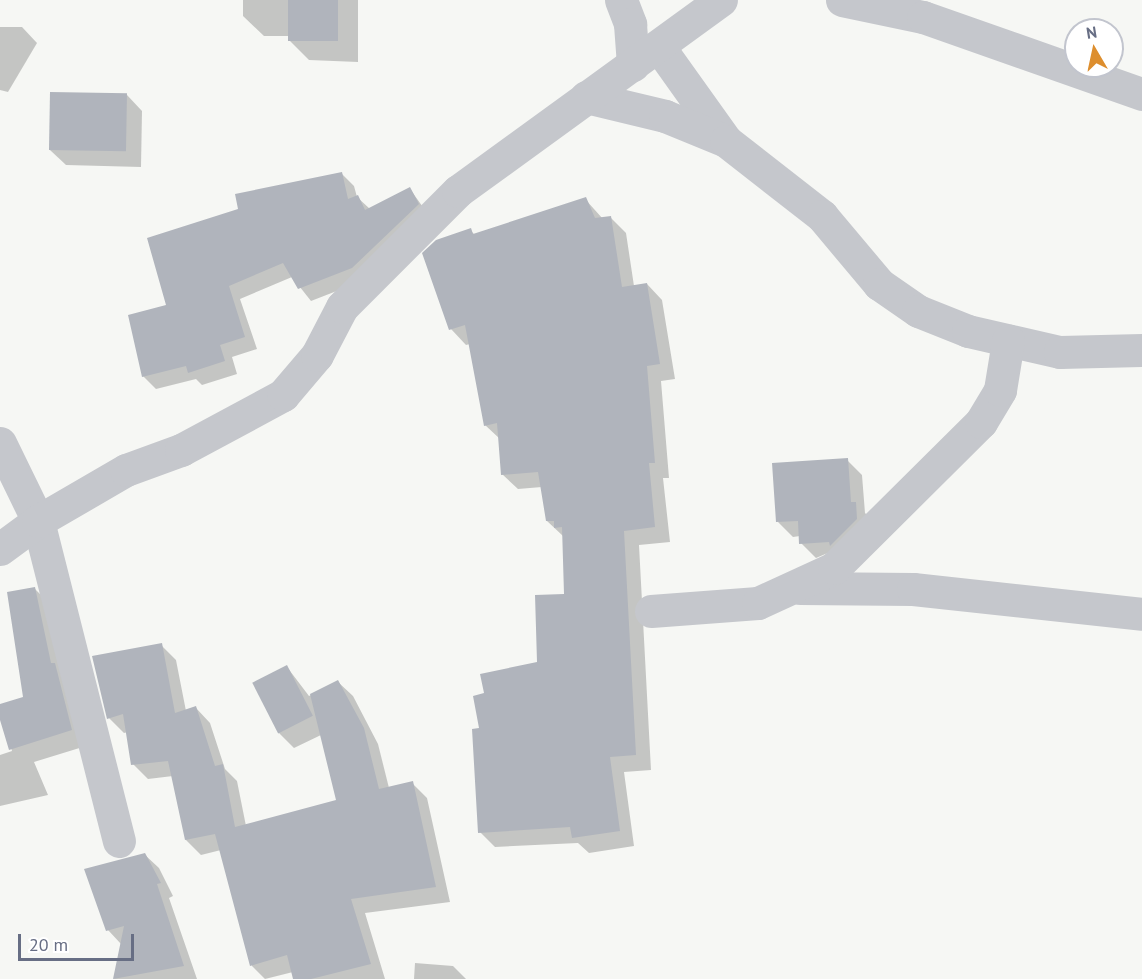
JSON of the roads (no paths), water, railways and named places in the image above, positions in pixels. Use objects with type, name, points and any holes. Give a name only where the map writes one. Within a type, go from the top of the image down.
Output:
[{"type":"street","points":[[621,0],[646,56],[726,141],[822,216],[879,284],[918,311],[968,331],[1060,352],[1142,350]]},
{"type":"street","points":[[0,549],[38,521],[126,470],[181,450],[283,395],[317,355],[342,307],[458,191],[721,0]]},
{"type":"street","points":[[842,0],[913,8],[1142,94]]},
{"type":"street","points":[[586,97],[665,116],[726,141]]},
{"type":"street","points":[[651,611],[758,603],[795,588],[834,568],[853,553],[981,422],[1000,390],[1008,341]]},
{"type":"street","points":[[0,443],[38,521],[119,841]]},
{"type":"street","points":[[795,588],[914,589],[1142,614]]}]
